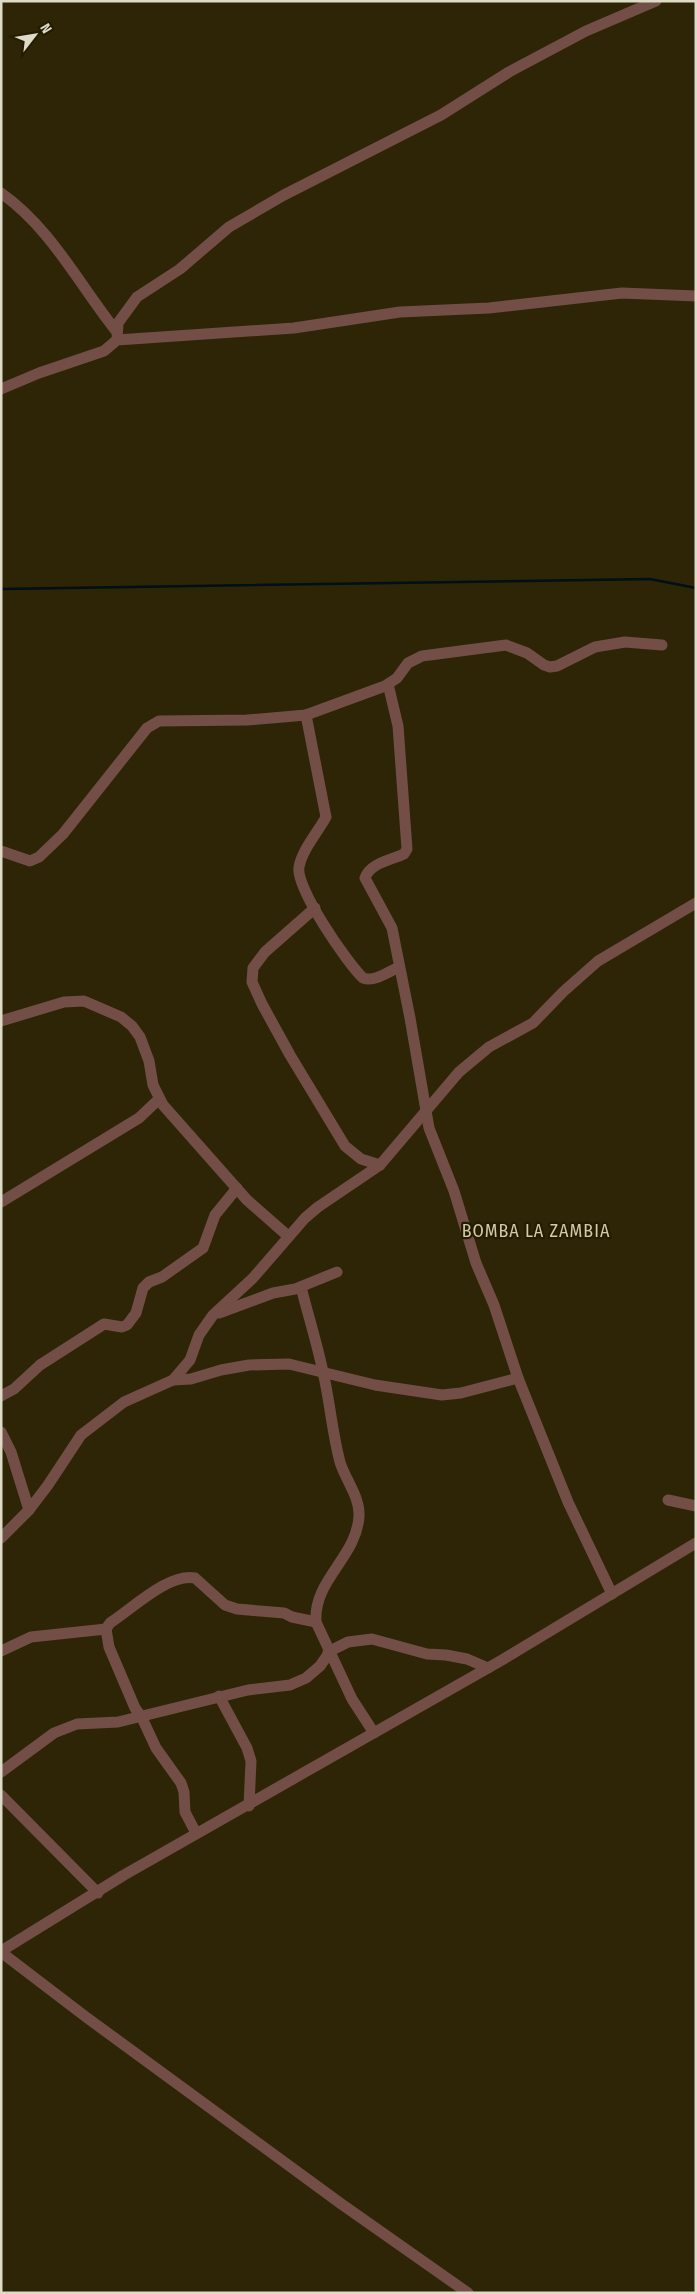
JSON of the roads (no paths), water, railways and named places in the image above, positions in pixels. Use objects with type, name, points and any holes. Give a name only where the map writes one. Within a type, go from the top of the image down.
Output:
[{"type":"street","points":[[1,389],[39,373],[104,351],[117,336],[118,323],[138,296],[180,269],[229,226],[284,195],[441,115],[509,72],[586,31],[656,1]]},
{"type":"street","points":[[1,193],[36,225],[74,270],[117,336]]},
{"type":"street","points":[[117,336],[294,328],[400,312],[489,308],[616,294],[696,296]]},
{"type":"street","points":[[1,851],[30,861],[39,857],[63,834],[147,728],[159,721],[247,720],[306,715],[388,684],[397,678],[408,663],[422,656],[506,645],[527,653],[550,667],[557,666],[594,647],[625,642],[662,645]]},
{"type":"street","points":[[388,684],[398,726],[407,849],[404,854],[375,866],[367,872],[365,878],[392,928],[427,1108],[429,1128],[454,1190],[476,1264],[494,1305],[518,1378],[568,1502],[612,1594]]},
{"type":"street","points":[[306,715],[326,816],[299,864],[298,874],[302,886],[334,941],[363,978],[368,980],[378,977],[399,967]]},
{"type":"street","points":[[174,1380],[190,1360],[199,1335],[213,1315],[253,1278],[288,1236],[318,1207],[380,1165],[459,1072],[489,1048],[533,1023],[563,992],[598,961],[696,903]]},
{"type":"street","points":[[315,908],[265,952],[253,968],[252,982],[290,1055],[345,1146],[361,1159],[380,1165]]},
{"type":"street","points":[[1,1021],[64,1002],[84,1001],[121,1017],[132,1026],[140,1037],[149,1061],[152,1085],[159,1100],[237,1188],[270,1222],[288,1236]]},
{"type":"street","points":[[1,1202],[139,1118],[159,1100]]},
{"type":"street","points":[[1,1396],[14,1389],[40,1365],[104,1324],[122,1327],[127,1325],[136,1313],[143,1288],[149,1282],[162,1277],[203,1248],[215,1215],[237,1188]]},
{"type":"street","points":[[213,1315],[273,1293],[301,1287],[337,1272]]},
{"type":"street","points":[[301,1287],[323,1373],[330,1420],[341,1464],[356,1500],[360,1516],[349,1551],[330,1576],[318,1599],[315,1609],[316,1622],[352,1699],[374,1733]]},
{"type":"street","points":[[1,1538],[29,1510],[81,1435],[124,1402],[174,1380],[191,1379],[221,1370],[249,1365],[289,1364],[375,1385],[442,1394],[461,1393],[518,1378]]},
{"type":"street","points":[[1,1432],[11,1452],[29,1510]]},
{"type":"street","points":[[668,1500],[696,1506]]},
{"type":"street","points":[[468,2293],[332,2197],[86,2017],[1,1952],[196,1833],[249,1806],[488,1668],[696,1543]]},
{"type":"street","points":[[196,1833],[185,1812],[184,1792],[181,1783],[156,1748],[142,1718],[135,1708],[109,1647],[106,1629],[110,1623],[165,1584],[180,1578],[190,1577],[195,1578],[225,1605],[237,1609],[284,1613],[292,1617],[316,1622]]},
{"type":"street","points":[[1,1651],[31,1637],[106,1629]]},
{"type":"street","points":[[1,1772],[54,1734],[77,1724],[118,1722],[142,1718],[219,1696],[290,1685],[306,1678],[320,1666],[329,1653],[348,1642],[372,1639],[427,1654],[467,1659],[488,1668]]},
{"type":"street","points":[[219,1696],[247,1748],[251,1761],[249,1806]]},
{"type":"street","points":[[1,1795],[98,1893]]},
{"type":"waterway","points":[[1,589],[650,579],[696,588]]},
{"type":"district","name":"BOMBA LA ZAMBIA","points":[[536,1231]]}]
